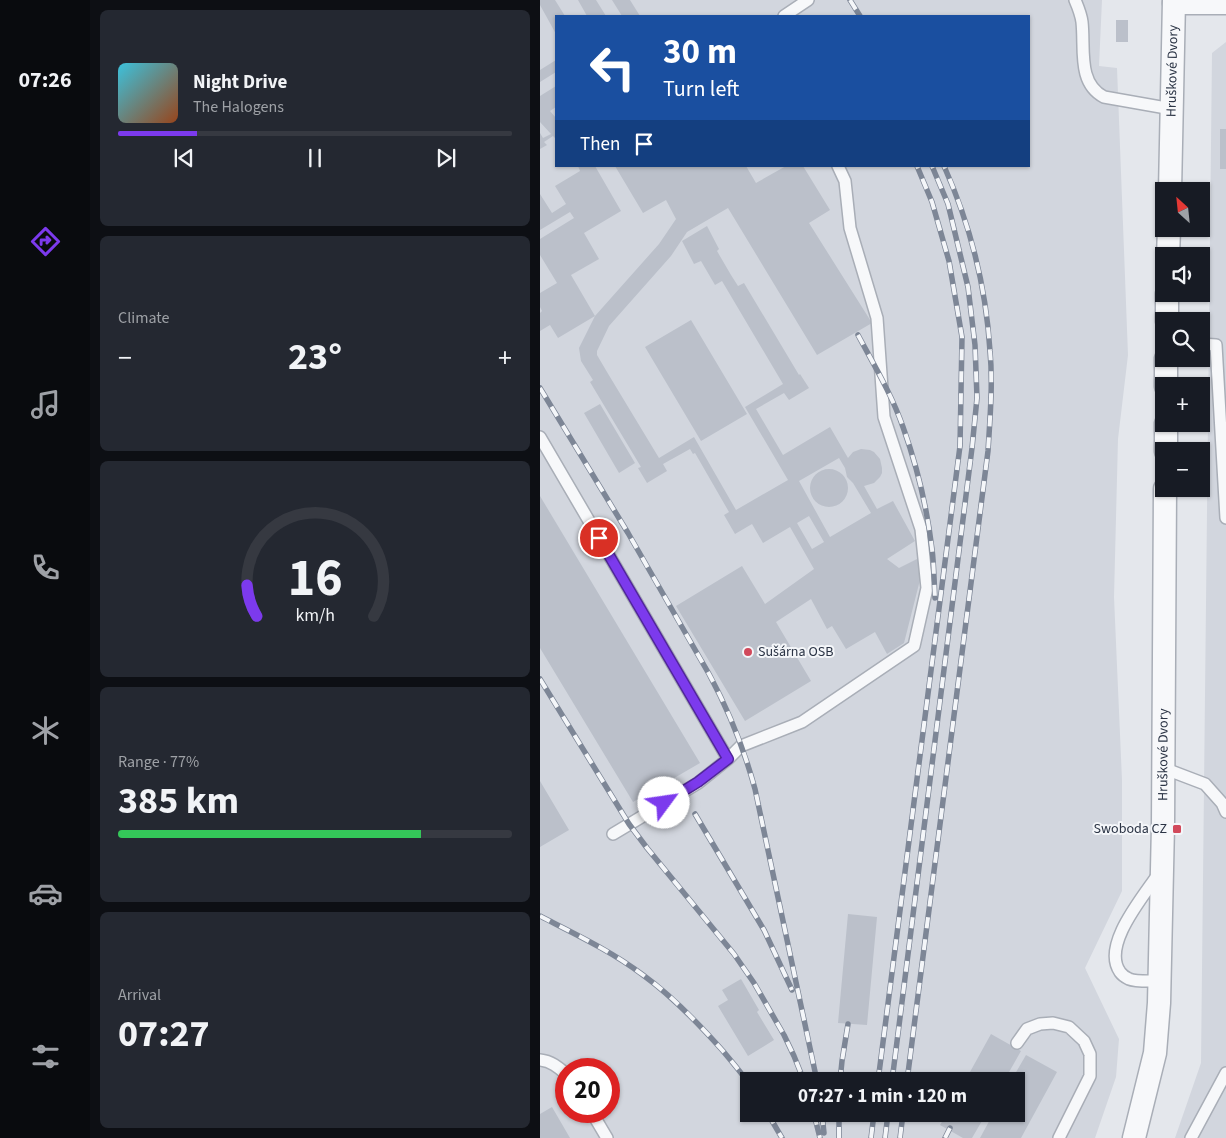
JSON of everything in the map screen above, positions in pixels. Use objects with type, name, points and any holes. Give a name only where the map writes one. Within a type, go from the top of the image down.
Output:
[{"type":"street","name":"Hruškové Dvory","points":[[1170,182],[1174,1],[1226,3]]},
{"type":"street","name":"Hruškové Dvory","points":[[1134,1138],[1155,1053],[1159,1002],[1165,497]]},
{"type":"lane","points":[[786,15],[808,0]]},
{"type":"lane","points":[[1075,0],[1080,10],[1082,23],[1085,74],[1095,92],[1104,97],[1172,108]]},
{"type":"lane","points":[[613,834],[698,782],[728,759],[741,746],[802,722],[914,646],[928,588],[921,529],[884,417],[877,318],[850,228],[845,181],[838,167]]},
{"type":"lane","points":[[1221,343],[1226,518]]},
{"type":"lane","points":[[540,437],[728,759]]},
{"type":"lane","points":[[1163,768],[1205,784],[1222,803],[1226,812]]},
{"type":"lane","points":[[1160,980],[1130,980],[1123,976],[1117,967],[1115,955],[1117,940],[1126,922],[1162,867]]},
{"type":"lane","points":[[1016,1043],[1027,1029],[1040,1024],[1053,1023],[1069,1027],[1084,1041],[1090,1054],[1090,1076],[1059,1138]]},
{"type":"lane","points":[[540,1060],[555,1065]]},
{"type":"lane","points":[[1191,1138],[1226,1073]]},
{"type":"lane","points":[[598,1123],[607,1138]]},
{"type":"shaded area","points":[[540,0],[1102,0],[1099,66],[1117,68],[1128,355],[1118,439],[1114,597],[1122,780],[1122,891],[1085,968],[1119,1039],[1116,1077],[1095,1138],[540,1138]]},
{"type":"shaded area","points":[[1226,42],[1226,1138],[1175,1138],[1201,1063],[1207,497],[1210,497],[1210,442],[1208,442],[1208,432],[1210,432],[1210,377],[1208,377],[1212,53]]},
{"type":"building","points":[[540,0],[555,0],[564,15],[555,15],[555,32],[540,5]]},
{"type":"building","points":[[578,0],[596,0],[605,15],[586,15]]},
{"type":"building","points":[[612,0],[630,0],[639,15],[621,15]]},
{"type":"building","points":[[1116,20],[1128,20],[1128,42],[1116,42]]},
{"type":"building","points":[[555,61],[555,73],[540,82],[540,70]]},
{"type":"building","points":[[555,87],[555,108],[550,111],[555,117],[555,138],[553,136],[544,142],[547,145],[540,149],[540,133],[543,138],[551,134],[540,122],[540,96]]},
{"type":"building","points":[[1220,129],[1226,129],[1226,169],[1220,169]]},
{"type":"building","points":[[578,167],[596,167],[621,211],[584,233],[599,259],[571,275],[595,316],[558,338],[550,325],[540,331],[540,313],[542,311],[540,307],[540,293],[557,283],[540,255],[540,239],[574,218],[570,212],[540,230],[540,194],[552,213],[566,204],[555,186],[580,171]]},
{"type":"building","points":[[616,167],[747,167],[756,183],[784,167],[804,167],[830,210],[809,223],[872,323],[817,355],[728,208],[687,232],[671,256],[609,326],[597,351],[597,355],[659,458],[694,437],[736,510],[788,480],[745,407],[783,384],[722,281],[715,285],[701,261],[694,264],[682,241],[707,226],[719,249],[717,251],[731,275],[738,286],[744,283],[799,375],[809,388],[789,400],[784,393],[756,409],[783,455],[830,427],[848,458],[853,452],[861,449],[874,452],[880,459],[882,473],[874,483],[864,486],[877,509],[893,501],[915,541],[887,559],[899,568],[921,557],[921,576],[904,643],[887,654],[875,632],[846,649],[832,626],[827,629],[811,599],[776,622],[811,681],[745,721],[676,606],[742,566],[765,604],[814,569],[790,527],[763,543],[752,524],[735,534],[724,515],[729,512],[695,453],[693,454],[690,449],[663,464],[667,471],[647,483],[638,468],[641,467],[590,382],[593,380],[581,361],[579,348],[595,316],[659,244],[676,219],[666,200],[643,213]],"holes":[[[839,458],[845,468],[847,477],[853,483],[871,513],[830,537],[799,481]],[[809,516],[824,542],[812,549],[797,523]]]},
{"type":"building","points":[[691,320],[747,414],[701,441],[645,347]]},
{"type":"building","points":[[600,404],[635,463],[619,473],[584,413]]},
{"type":"building","points":[[829,469],[842,475],[848,488],[842,501],[829,507],[816,501],[810,488],[816,475]]},
{"type":"building","points":[[540,496],[700,763],[633,802],[540,648]]},
{"type":"building","points":[[540,781],[569,830],[540,847]]},
{"type":"building","points":[[848,914],[877,917],[867,1025],[838,1023]]},
{"type":"building","points":[[741,979],[759,1010],[757,1012],[774,1040],[748,1056],[718,1006],[728,1000],[722,990]]},
{"type":"building","points":[[991,1034],[1021,1051],[1009,1072],[970,1072]]},
{"type":"building","points":[[1026,1055],[1057,1072],[1021,1138],[980,1138],[989,1122],[1025,1122],[1025,1072],[1016,1072]]},
{"type":"building","points":[[552,1107],[555,1112],[555,1123],[561,1123],[570,1138],[540,1138],[540,1114]]},
{"type":"building","points":[[942,1122],[981,1122],[972,1138],[963,1138],[940,1125]]},
{"type":"railway","points":[[850,0],[859,15]]},
{"type":"railway","points":[[879,1072],[960,446],[962,337],[949,261],[932,202],[917,167]]},
{"type":"railway","points":[[893,1072],[977,398],[975,345],[968,287],[948,204],[932,167]]},
{"type":"railway","points":[[908,1072],[988,451],[991,401],[990,351],[981,280],[962,210],[944,167]]},
{"type":"railway","points":[[858,335],[894,403],[913,457],[930,534],[935,598]]},
{"type":"railway","points":[[540,388],[628,533],[709,674],[735,730],[755,789],[815,1072]]},
{"type":"railway","points":[[540,679],[629,824],[734,954],[754,983],[784,1035],[800,1072]]},
{"type":"railway","points":[[695,814],[764,930],[792,990]]},
{"type":"railway","points":[[540,916],[606,951],[654,983],[675,1001],[741,1072]]},
{"type":"railway","points":[[841,1072],[848,1024]]},
{"type":"railway","points":[[773,1122],[782,1138]]},
{"type":"railway","points":[[816,1122],[820,1138]]},
{"type":"railway","points":[[823,1122],[824,1133]]},
{"type":"railway","points":[[839,1122],[839,1138]]},
{"type":"railway","points":[[871,1138],[873,1122]]},
{"type":"railway","points":[[885,1138],[887,1122]]},
{"type":"railway","points":[[900,1138],[902,1122]]},
{"type":"railway","points":[[945,1138],[950,1128]]},
{"type":"place","name":"Sušárna OSB","points":[[748,652]]},
{"type":"place","name":"Swoboda CZ","points":[[1177,829]]},
{"type":"route","points":[[599,538],[728,759],[698,782],[664,803]]}]
